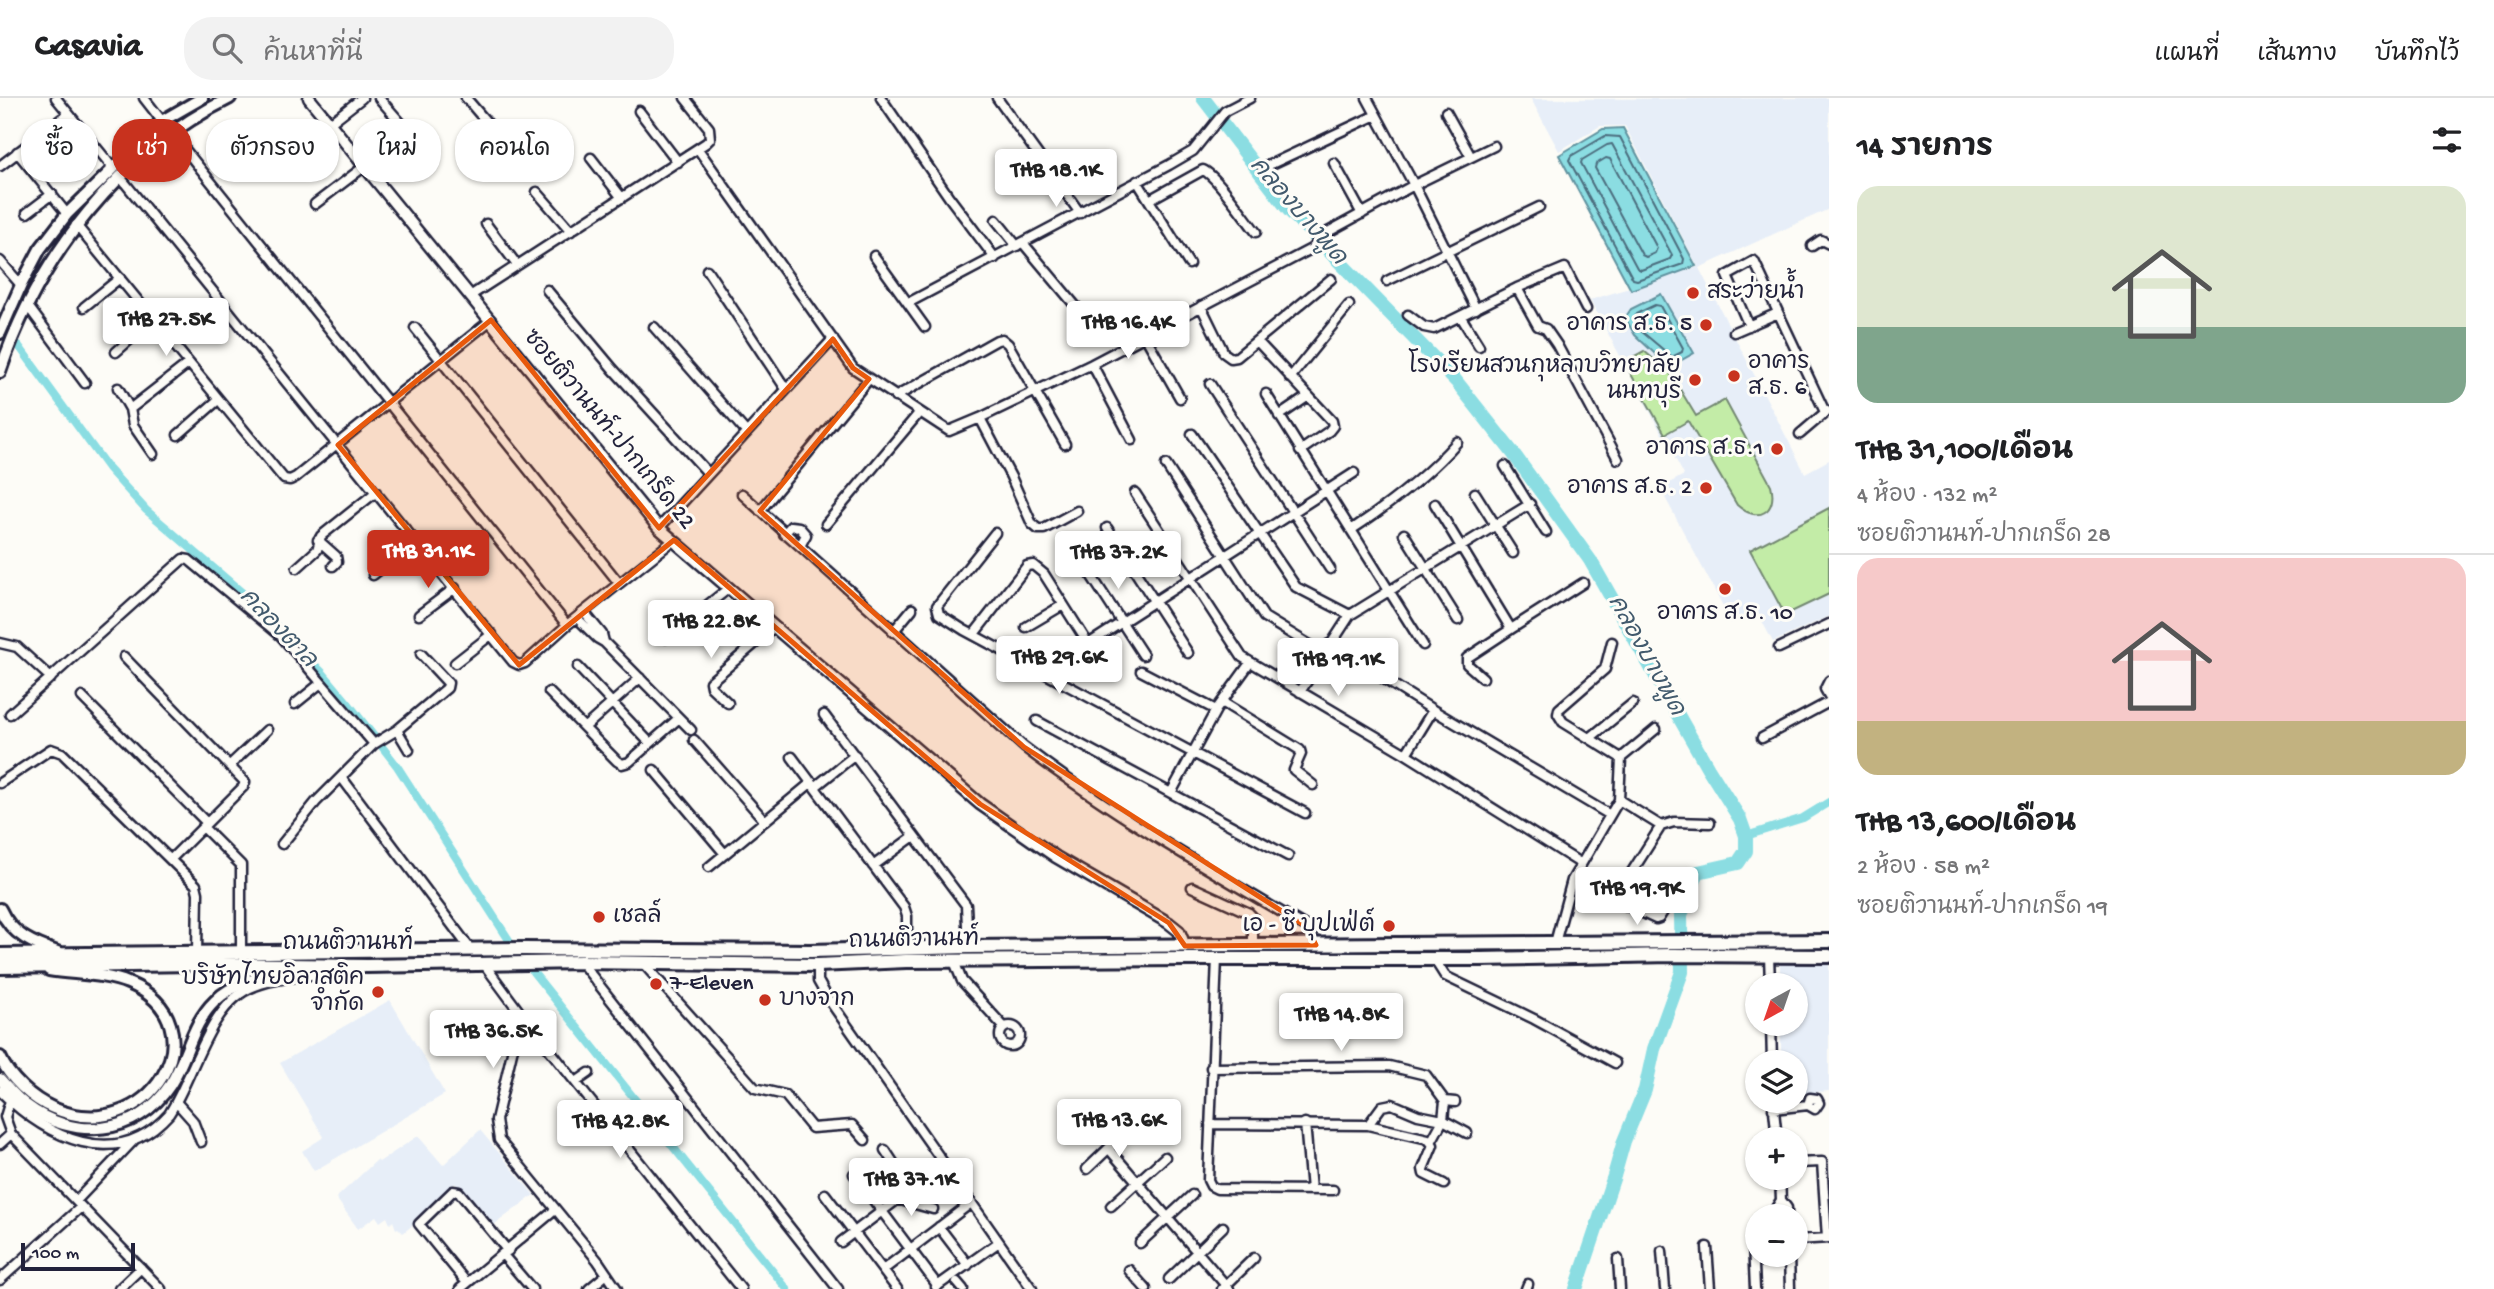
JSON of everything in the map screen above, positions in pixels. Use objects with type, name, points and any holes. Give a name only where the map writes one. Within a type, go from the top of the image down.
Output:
[{"type":"main road","points":[[165,119],[202,98]]},
{"type":"main road","points":[[192,120],[230,98]]},
{"type":"main road","points":[[0,333],[40,249],[66,214],[112,169]]},
{"type":"main road","points":[[0,372],[40,280],[76,225],[117,182]]},
{"type":"main road","points":[[0,909],[15,932],[29,942],[65,955]]},
{"type":"main road","name":"ถนนติวานนท์","points":[[0,967],[367,966],[580,962],[818,965],[1185,953],[1253,945],[1555,943],[1686,949],[1829,941]]},
{"type":"main road","name":"ถนนติวานนท์","points":[[0,955],[635,948],[810,951],[968,947],[1185,953],[1217,958],[1481,959],[1670,949]]},
{"type":"main road","name":"ถนนติวานนท์","points":[[1686,949],[1829,956]]},
{"type":"main road","points":[[0,1079],[26,1106],[61,1124],[105,1129],[155,1103],[171,1084],[194,1030],[217,998],[245,982],[314,965]]},
{"type":"main road","points":[[0,1058],[3,1065],[32,1096],[65,1114],[84,1118],[135,1113],[169,1063],[173,1037],[165,1012],[148,994],[128,983],[36,968]]},
{"type":"street","points":[[56,98],[112,167]]},
{"type":"street","points":[[144,98],[160,119]]},
{"type":"street","name":"ซอยติวานนท์-ปากเกร็ด 22","points":[[309,98],[327,119]]},
{"type":"street","points":[[335,119],[362,98]]},
{"type":"street","points":[[379,98],[397,119]]},
{"type":"street","points":[[466,98],[484,119]]},
{"type":"street","points":[[470,296],[710,139],[709,128],[685,98]]},
{"type":"street","points":[[881,98],[995,258]]},
{"type":"street","points":[[997,98],[1080,213]]},
{"type":"street","points":[[908,303],[1193,151],[1225,111],[1250,98]]},
{"type":"street","points":[[1367,98],[1476,309]]},
{"type":"street","points":[[639,111],[678,162]]},
{"type":"street","points":[[1446,112],[1471,158]]},
{"type":"street","points":[[0,166],[68,114]]},
{"type":"street","points":[[1263,169],[1376,115]]},
{"type":"street","name":"ซอยติวานนท์-ปากเกร็ด 22","points":[[339,134],[353,151]]},
{"type":"street","points":[[698,149],[853,368],[948,431],[1092,364],[1311,249],[1328,232],[1414,185],[1494,146]]},
{"type":"street","points":[[17,152],[66,214]]},
{"type":"street","points":[[192,158],[567,625]]},
{"type":"street","points":[[591,158],[622,198]]},
{"type":"street","points":[[1334,163],[1362,214]]},
{"type":"street","points":[[1149,200],[1203,170],[1215,180],[1256,232]]},
{"type":"street","points":[[315,204],[353,175]]},
{"type":"street","points":[[1137,181],[1189,264]]},
{"type":"street","points":[[124,182],[513,662],[519,665],[525,663],[567,625],[674,540]]},
{"type":"street","name":"ซอยติวานนท์-ปากเกร็ด 22","points":[[378,182],[659,528],[980,804],[1056,857],[1169,923],[1179,932],[1185,953]]},
{"type":"street","points":[[537,192],[571,231]]},
{"type":"street","points":[[27,213],[51,194]]},
{"type":"street","points":[[1387,281],[1539,207]]},
{"type":"street","points":[[996,220],[1089,322]]},
{"type":"street","points":[[486,224],[517,265]]},
{"type":"street","points":[[76,225],[284,479],[296,477],[491,320]]},
{"type":"street","points":[[1812,246],[1821,240],[1829,244]]},
{"type":"street","points":[[874,256],[925,327]]},
{"type":"street","points":[[0,261],[21,285]]},
{"type":"street","points":[[1749,326],[1727,276],[1754,261],[1827,410],[1800,434]]},
{"type":"street","points":[[1408,315],[1429,329],[1461,317],[1517,288],[1565,268],[1586,309]]},
{"type":"street","points":[[706,270],[786,389]]},
{"type":"street","points":[[84,307],[120,278]]},
{"type":"street","points":[[1201,306],[1224,353],[1231,358],[1237,357],[1331,279]]},
{"type":"street","points":[[1517,288],[1538,326],[1546,330],[1557,345],[1618,459]]},
{"type":"street","points":[[548,290],[613,369],[708,473]]},
{"type":"street","points":[[27,305],[85,383]]},
{"type":"street","points":[[1290,378],[1349,305]]},
{"type":"street","points":[[1734,332],[1778,313]]},
{"type":"street","points":[[1461,317],[1479,346]]},
{"type":"street","points":[[116,352],[153,319]]},
{"type":"street","points":[[654,327],[747,432]]},
{"type":"street","points":[[415,328],[620,583]]},
{"type":"street","points":[[1144,336],[1180,398]]},
{"type":"street","points":[[659,528],[833,339]]},
{"type":"street","points":[[895,397],[1002,339],[1008,344],[1065,444]]},
{"type":"street","points":[[1257,341],[1332,421],[1333,426],[1329,431],[1300,451]]},
{"type":"street","points":[[130,409],[189,363]]},
{"type":"street","points":[[1092,364],[1132,440]]},
{"type":"street","points":[[760,511],[869,379]]},
{"type":"street","points":[[1210,384],[1330,569]]},
{"type":"street","points":[[118,388],[130,409],[133,425],[153,454]]},
{"type":"street","points":[[1266,394],[1423,645]]},
{"type":"street","points":[[1279,416],[1307,397]]},
{"type":"street","points":[[178,435],[218,400]]},
{"type":"street","points":[[826,524],[919,413]]},
{"type":"street","points":[[980,418],[1032,524],[1038,529],[1044,529],[1077,511]]},
{"type":"street","points":[[1192,434],[1296,587],[1350,615]]},
{"type":"street","points":[[1351,530],[1383,509],[1444,457],[1457,442]]},
{"type":"street","points":[[1166,465],[1264,617],[1323,653]]},
{"type":"street","points":[[1505,466],[1546,532]]},
{"type":"street","points":[[1068,657],[1354,473]]},
{"type":"street","points":[[296,568],[317,550],[318,541],[376,492]]},
{"type":"street","points":[[1135,493],[1242,657],[1406,754],[1580,863]]},
{"type":"street","points":[[1475,493],[1513,553]]},
{"type":"street","points":[[742,494],[991,719],[1058,773],[1307,927],[1316,944]]},
{"type":"street","points":[[1435,505],[1511,629]]},
{"type":"street","points":[[1300,692],[1350,615],[1530,505]]},
{"type":"street","points":[[784,534],[791,526],[799,527],[806,535],[800,546]]},
{"type":"street","points":[[1107,528],[1188,653]]},
{"type":"street","points":[[995,533],[937,606],[939,614],[964,630],[1305,813]]},
{"type":"street","points":[[1404,534],[1458,620]]},
{"type":"street","points":[[318,541],[337,556],[337,562],[333,566]]},
{"type":"street","points":[[373,575],[416,541]]},
{"type":"street","points":[[1070,543],[1143,655]]},
{"type":"street","points":[[10,714],[183,559],[189,561],[281,636],[375,743]]},
{"type":"street","points":[[974,634],[1027,566],[1033,565],[1044,575],[1108,675]]},
{"type":"street","points":[[1483,678],[1467,664],[1467,658],[1583,583]]},
{"type":"street","points":[[666,638],[729,587]]},
{"type":"street","points":[[419,615],[455,588]]},
{"type":"street","points":[[1026,627],[1063,605]]},
{"type":"street","points":[[893,632],[912,610]]},
{"type":"street","points":[[580,615],[602,634],[604,642],[691,730]]},
{"type":"street","points":[[1779,648],[1829,625]]},
{"type":"street","points":[[728,703],[711,687],[710,682],[773,628]]},
{"type":"street","points":[[456,663],[492,634]]},
{"type":"street","points":[[1612,642],[1605,669],[1559,709],[1558,714],[1563,722],[1621,758]]},
{"type":"street","points":[[0,643],[17,647],[51,678]]},
{"type":"street","points":[[1329,644],[1433,710],[1609,815]]},
{"type":"street","points":[[282,844],[316,802],[375,743],[397,730],[447,688],[449,683],[421,654]]},
{"type":"street","points":[[124,657],[245,782],[171,859]]},
{"type":"street","points":[[1171,793],[1219,706],[1250,663]]},
{"type":"street","points":[[578,667],[650,743]]},
{"type":"street","points":[[1141,671],[1219,706],[1300,750],[1301,754],[1294,770],[1313,785]]},
{"type":"street","points":[[586,727],[640,678]]},
{"type":"street","points":[[1829,681],[1825,689],[1829,696]]},
{"type":"street","points":[[295,704],[321,683]]},
{"type":"street","points":[[549,692],[622,764],[680,718]]},
{"type":"street","points":[[82,697],[241,865],[241,952]]},
{"type":"street","points":[[1762,738],[1829,702]]},
{"type":"street","points":[[1590,738],[1633,703]]},
{"type":"street","points":[[1406,754],[1433,710]]},
{"type":"street","points":[[824,715],[966,905],[968,947]]},
{"type":"street","points":[[1037,721],[1288,856]]},
{"type":"street","points":[[1555,943],[1572,880],[1619,800],[1621,758],[1656,729]]},
{"type":"street","points":[[230,765],[267,730]]},
{"type":"street","points":[[397,730],[409,750]]},
{"type":"street","points":[[694,740],[765,821]]},
{"type":"street","points":[[0,783],[51,749],[57,750],[171,859],[198,889],[197,952]]},
{"type":"street","points":[[709,867],[813,784],[855,755]]},
{"type":"street","points":[[792,757],[904,907],[907,948]]},
{"type":"street","points":[[653,770],[725,854]]},
{"type":"street","points":[[342,778],[471,950]]},
{"type":"street","points":[[1619,800],[1661,826]]},
{"type":"street","points":[[1614,900],[1661,826],[1674,822],[1710,823]]},
{"type":"street","points":[[873,866],[914,836]]},
{"type":"street","points":[[1572,880],[1656,919],[1681,883]]},
{"type":"street","points":[[1192,887],[1249,913],[1253,917],[1253,945]]},
{"type":"street","points":[[1769,955],[1770,973]]},
{"type":"street","points":[[1217,958],[1208,1180],[1211,1186],[1217,1189],[1333,1190]]},
{"type":"street","points":[[1437,958],[1445,976],[1534,1019],[1615,1063]]},
{"type":"street","points":[[954,961],[962,981],[1004,1027]]},
{"type":"street","points":[[580,962],[838,1289]]},
{"type":"street","points":[[642,962],[755,1088],[785,1095],[812,1128],[852,1125],[864,1140]]},
{"type":"street","points":[[484,964],[741,1289]]},
{"type":"street","points":[[818,965],[818,981],[827,996],[1032,1289]]},
{"type":"street","points":[[0,1091],[30,1118],[52,1133],[106,1146],[137,1137],[163,1121],[177,1103],[220,1014],[239,993],[277,980],[367,966]]},
{"type":"street","points":[[521,1014],[496,1120],[499,1140],[617,1289]]},
{"type":"street","points":[[1211,1068],[1389,1066],[1426,1075],[1445,1101],[1443,1120],[1431,1142],[1433,1145],[1423,1169],[1424,1174],[1444,1184]]},
{"type":"street","points":[[576,1082],[589,1073]]},
{"type":"street","points":[[1808,1105],[1810,1098],[1814,1097],[1819,1102],[1829,1100]]},
{"type":"street","points":[[10,1101],[5,1117],[11,1134],[161,1289]]},
{"type":"street","points":[[1445,1101],[1455,1102]]},
{"type":"street","points":[[177,1103],[193,1121],[201,1142]]},
{"type":"street","points":[[1368,1125],[1382,1106],[1392,1104],[1418,1115],[1443,1120],[1467,1133]]},
{"type":"street","points":[[1305,1123],[1311,1190]]},
{"type":"street","points":[[1210,1124],[1368,1125],[1431,1142]]},
{"type":"street","points":[[1087,1170],[1131,1127]]},
{"type":"street","points":[[0,1144],[11,1134]]},
{"type":"street","points":[[0,1280],[78,1204],[137,1137]]},
{"type":"street","points":[[1109,1149],[1226,1288],[1254,1258]]},
{"type":"street","points":[[886,1150],[910,1188]]},
{"type":"street","points":[[1111,1206],[1165,1157]]},
{"type":"street","points":[[1808,1162],[1826,1161],[1828,1210],[1828,1238],[1808,1239]]},
{"type":"street","points":[[841,1242],[943,1165]]},
{"type":"street","points":[[854,1174],[936,1287],[999,1242]]},
{"type":"street","points":[[1781,1190],[1784,1204]]},
{"type":"street","points":[[531,1289],[505,1253],[459,1192],[453,1191],[419,1224],[463,1287],[505,1253],[555,1210]]},
{"type":"street","points":[[825,1194],[897,1289]]},
{"type":"street","points":[[1140,1243],[1192,1195]]},
{"type":"street","points":[[897,1199],[933,1209]]},
{"type":"street","points":[[1778,1204],[1781,1200]]},
{"type":"street","points":[[883,1270],[971,1203]]},
{"type":"street","points":[[939,1227],[968,1265]]},
{"type":"street","points":[[1169,1279],[1223,1227]]},
{"type":"street","points":[[1706,1247],[1710,1289]]},
{"type":"street","points":[[1662,1251],[1665,1289]]},
{"type":"street","points":[[1618,1259],[1620,1289]]},
{"type":"street","points":[[1754,1267],[1755,1289]]},
{"type":"street","points":[[1789,1267],[1790,1289]]},
{"type":"street","points":[[119,1289],[141,1268]]},
{"type":"street","points":[[1129,1270],[1146,1289]]},
{"type":"street","points":[[590,1289],[607,1274]]},
{"type":"highlighted area","points":[[491,320],[659,528],[833,339],[853,368],[869,379],[760,511],[1024,747],[1307,927],[1316,945],[1185,946],[1169,923],[980,804],[674,540],[519,665],[338,445]]},
{"type":"shaded area","name":"โรงเรียนสวนกุหลาบวิทยาลัย นนทบุรี","points":[[1829,98],[1829,209],[1699,268],[1805,473],[1829,460],[1829,616],[1773,642],[1756,610],[1732,623],[1660,488],[1684,475],[1590,300],[1698,267],[1625,126],[1600,126],[1559,151],[1531,99]]},
{"type":"shaded area","points":[[1780,963],[1829,963],[1829,1091],[1808,1093],[1808,1050],[1781,1050],[1781,1036],[1808,1036],[1808,973],[1780,973]]},
{"type":"shaded area","points":[[390,1000],[445,1094],[314,1171],[302,1151],[324,1137],[280,1063]]},
{"type":"shaded area","points":[[480,1130],[534,1195],[491,1227],[455,1183],[424,1216],[403,1233],[396,1229],[393,1221],[390,1224],[387,1217],[380,1222],[376,1216],[358,1229],[336,1198],[377,1160],[379,1162],[418,1136],[443,1165]]},
{"type":"green space","points":[[1644,351],[1670,373],[1696,416],[1725,400],[1771,485],[1772,502],[1764,512],[1752,514],[1737,505],[1688,421],[1665,434],[1624,362]]},
{"type":"green space","points":[[1829,508],[1829,594],[1785,615],[1750,550]]},
{"type":"water","points":[[1623,128],[1696,266],[1631,290],[1559,155],[1603,129]]},
{"type":"water","points":[[1661,294],[1694,353],[1669,367],[1635,335],[1625,318],[1631,309]]},
{"type":"waterway","name":"คลองบางพูด","points":[[1203,98],[1288,209],[1456,381],[1513,453],[1590,560],[1708,768],[1740,819],[1746,836],[1746,851],[1738,863],[1698,872],[1681,915],[1682,972],[1654,1049],[1645,1090],[1624,1141],[1576,1289]]},
{"type":"waterway","name":"คลองตาล","points":[[16,342],[108,468],[146,510],[251,600],[323,673],[348,703],[397,766],[509,940]]},
{"type":"waterway","points":[[1746,836],[1803,818],[1829,802]]},
{"type":"waterway","name":"คลองตาล","points":[[533,972],[787,1289]]},
{"type":"place","name":"สระว่ายน้ำ","points":[[1693,293]]},
{"type":"place","name":"อาคาร ส.ธ. 5","points":[[1706,325]]},
{"type":"place","name":"อาคาร ส.ธ. 6","points":[[1734,376]]},
{"type":"place","name":"โรงเรียนสวนกุหลาบวิทยาลัย นนทบุรี","points":[[1695,380]]},
{"type":"place","name":"อาคาร ส.ธ.1","points":[[1777,449]]},
{"type":"place","name":"อาคาร ส.ธ. 2","points":[[1706,488]]},
{"type":"place","name":"อาคาร ส.ธ. 10","points":[[1725,589]]},
{"type":"place","name":"เชลล์","points":[[599,917]]},
{"type":"place","name":"เอ - ซี บุปเฟ่ต์","points":[[1389,926]]},
{"type":"place","name":"7-Eleven","points":[[656,984]]},
{"type":"place","name":"บริษัทไทยอิลาสติค จำกัด","points":[[378,992]]},
{"type":"place","name":"บางจาก","points":[[765,1000]]}]
